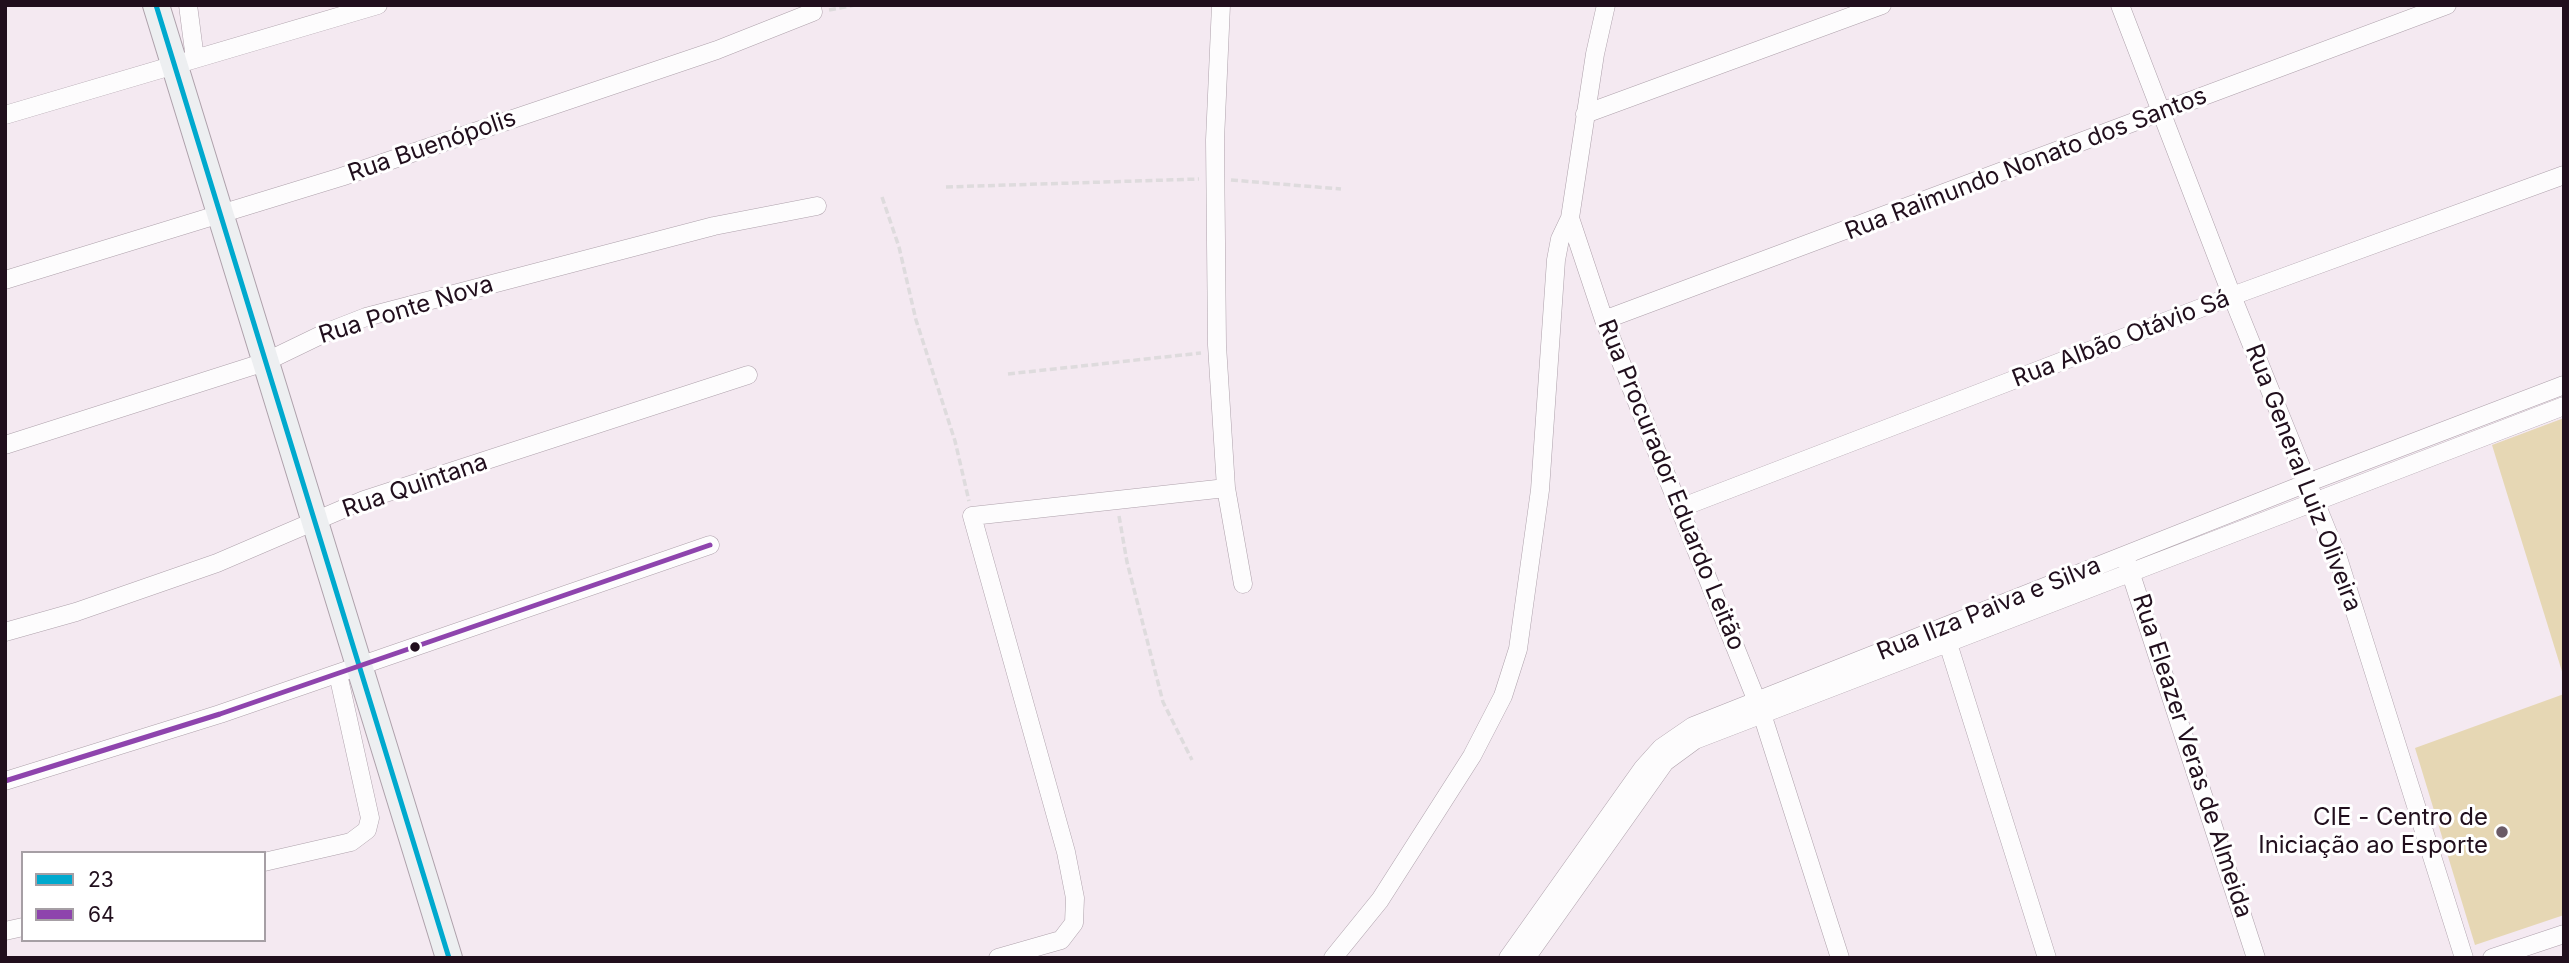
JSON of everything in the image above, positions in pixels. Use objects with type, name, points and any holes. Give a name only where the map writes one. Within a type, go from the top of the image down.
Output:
[{"type":"street","points":[[156,5],[185,61],[222,214],[315,522],[349,670],[370,818],[367,830],[351,842],[266,862]]},
{"type":"street","points":[[185,61],[188,5]]},
{"type":"street","points":[[5,115],[343,11],[378,5]]},
{"type":"street","points":[[1221,5],[1216,179],[1218,352],[1226,488],[1243,584]]},
{"type":"street","name":"Rua Procurador Eduardo Leitão","points":[[1606,5],[1585,114],[1570,218],[1604,320],[1760,707],[1840,958]]},
{"type":"street","points":[[1585,114],[1882,5]]},
{"type":"street","name":"Rua General Luiz Oliveira","points":[[2120,5],[2232,296],[2338,558],[2464,958]]},
{"type":"street","name":"Rua Raimundo Nonato dos Santos","points":[[1604,320],[2447,5]]},
{"type":"street","name":"Rua Buenópolis","points":[[5,280],[222,214],[717,50],[812,9]]},
{"type":"street","name":"Rua Albão Otávio Sá","points":[[1680,508],[2232,296],[2564,175]]},
{"type":"street","name":"Rua Ponte Nova","points":[[5,445],[265,362],[325,333],[402,307],[714,226],[817,206]]},
{"type":"street","points":[[1333,958],[1380,900],[1472,756],[1503,696],[1518,649],[1540,490],[1556,260],[1560,239],[1570,218]]},
{"type":"street","name":"Rua Quintana","points":[[5,632],[153,586],[365,500],[748,375]]},
{"type":"street","name":"Rua Ilza Paiva e Silva","points":[[1508,958],[1643,768],[1661,748],[1693,726],[1760,707],[1945,636],[2128,564],[2307,483],[2564,385]]},
{"type":"street","name":"Rua Ilza Paiva e Silva","points":[[2128,564],[2315,502],[2564,406]]},
{"type":"street","points":[[998,958],[1060,940],[1074,923],[1075,898],[1066,852],[972,516],[1226,488]]},
{"type":"street","points":[[5,781],[349,670],[710,544]]},
{"type":"street","name":"Rua Eleazer Veras de Almeida","points":[[2128,564],[2256,958]]},
{"type":"street","points":[[1945,636],[2047,958]]},
{"type":"street","points":[[349,670],[449,958]]},
{"type":"street","name":"Rua Ilza Paiva e Silva","points":[[1526,958],[1673,754],[1760,707]]},
{"type":"street","points":[[1537,917],[1542,958]]},
{"type":"street","points":[[2492,958],[2564,934]]},
{"type":"path","points":[[812,9],[855,5]]},
{"type":"path","points":[[946,187],[1216,179],[1340,189]]},
{"type":"path","points":[[882,197],[899,247],[916,320],[955,441],[972,516]]},
{"type":"path","points":[[1008,374],[1218,352]]},
{"type":"path","points":[[1116,500],[1127,562],[1163,702],[1192,760]]},
{"type":"shaded area","points":[[2564,418],[2564,678],[2492,445]]},
{"type":"shaded area","name":"CIE - Centro de Iniciação ao Esporte","points":[[2564,694],[2564,915],[2475,945],[2415,748]]},
{"type":"transit line","name":"23","points":[[156,5],[449,958]]},
{"type":"transit line","name":"64","points":[[5,781],[220,714],[710,545]]},
{"type":"place","name":"CIE - Centro de Iniciação ao Esporte","points":[[2502,832]]}]
